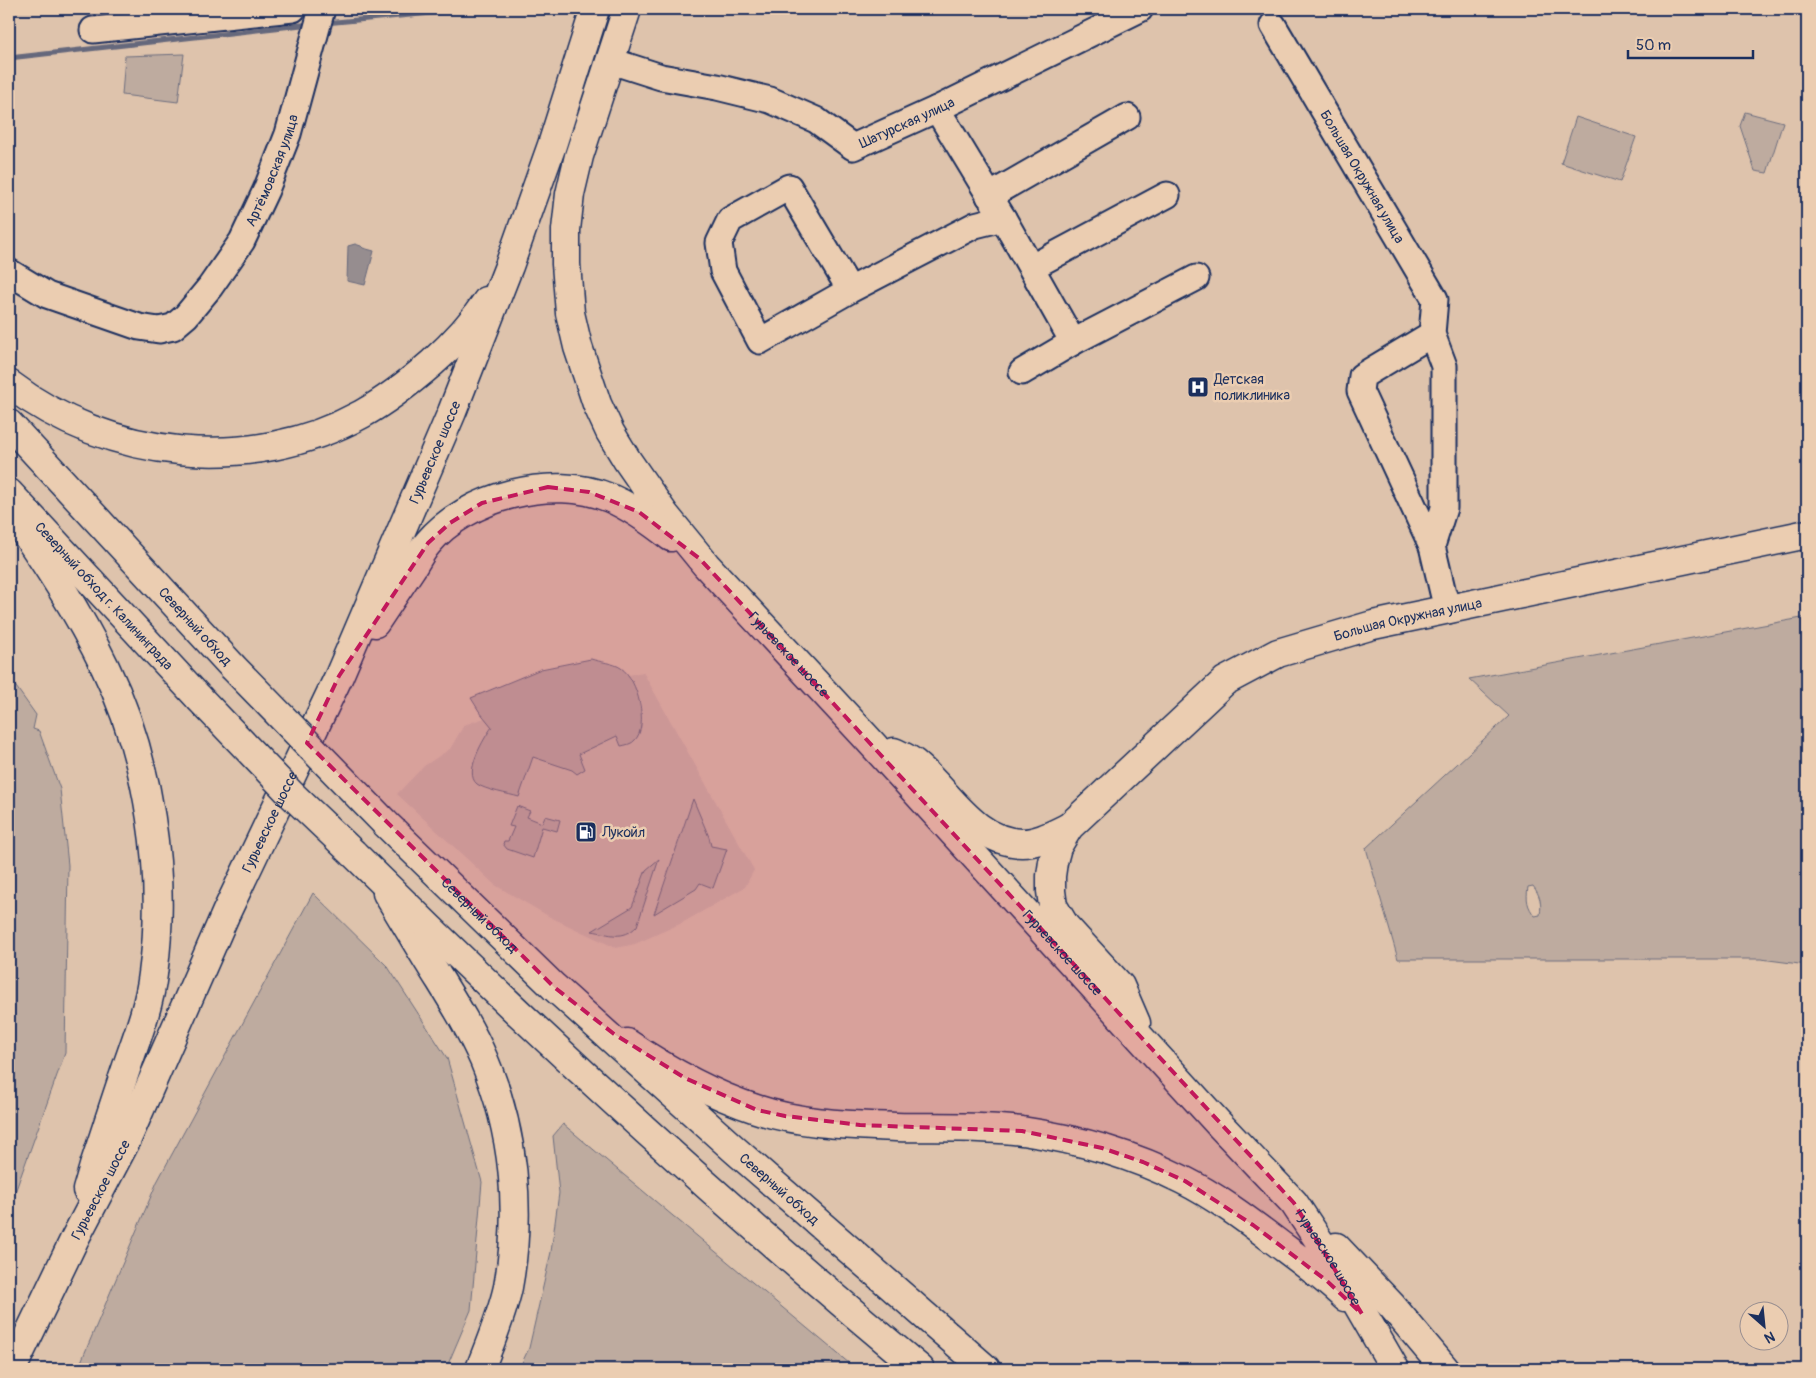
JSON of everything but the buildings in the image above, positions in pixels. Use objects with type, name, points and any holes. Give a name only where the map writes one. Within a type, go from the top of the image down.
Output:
[{"type":"main road","points":[[9,384],[39,405],[71,422],[115,439],[169,450],[201,453],[239,451],[276,446],[314,435],[362,415],[386,400],[415,378],[454,342],[485,304],[509,266],[558,128],[595,9]]},
{"type":"main road","points":[[627,11],[578,156],[570,194],[566,230],[566,264],[570,313],[582,364],[610,432],[660,507],[700,559]]},
{"type":"main road","name":"Гурьевское шоссе","points":[[12,1369],[75,1238],[127,1140],[226,913],[339,676],[452,412],[509,266]]},
{"type":"main road","name":"Северный обход","points":[[9,424],[232,666],[385,823],[554,987],[735,1150],[986,1369]]},
{"type":"main road","points":[[339,676],[428,543],[450,523],[482,503],[548,488],[589,492],[609,498],[639,512],[700,559]]},
{"type":"main road","name":"Северный обход г. Калининграда","points":[[9,493],[199,698],[291,794],[377,877]]},
{"type":"main road","points":[[9,509],[74,609],[114,687],[140,769],[155,858],[157,927],[153,975],[148,1002],[144,1020],[94,1166],[75,1238]]},
{"type":"main road","name":"Большая Окружная улица","points":[[1069,827],[1224,681],[1278,653],[1373,625],[1807,534]]},
{"type":"main road","name":"Гурьевское шоссе","points":[[700,559],[865,736],[1144,1043],[1294,1203],[1334,1262],[1395,1369]]},
{"type":"main road","points":[[865,736],[914,762],[980,829],[994,837],[1023,843],[1036,841],[1069,827]]},
{"type":"main road","points":[[1069,827],[1057,847],[1050,876],[1053,906],[1065,926],[1120,986],[1144,1043]]},
{"type":"main road","points":[[377,877],[474,1037],[492,1080],[503,1118],[514,1184],[515,1225],[508,1288],[480,1369]]},
{"type":"main road","points":[[377,877],[510,1005],[689,1171],[843,1305],[920,1369]]},
{"type":"main road","points":[[554,987],[614,1034],[647,1056],[685,1078],[720,1095],[758,1110],[824,1123],[1022,1131],[1102,1148],[1143,1162],[1184,1180],[1253,1225],[1328,1281],[1362,1314]]},
{"type":"main road","points":[[1294,1203],[1392,1306],[1445,1369]]},
{"type":"street","points":[[92,30],[293,9]]},
{"type":"street","name":"Артёмовская улица","points":[[9,272],[47,295],[139,327],[159,330],[173,327],[186,316],[210,287],[242,241],[258,207],[288,134],[322,9]]},
{"type":"street","name":"Шатурская улица","points":[[607,71],[661,77],[770,100],[816,120],[853,147],[937,109],[1140,9]]},
{"type":"street","name":"Большая Окружная улица","points":[[1273,25],[1435,299],[1432,334]]},
{"type":"street","points":[[937,109],[1032,267],[1073,342]]},
{"type":"street","points":[[989,196],[1127,117]]},
{"type":"street","points":[[850,290],[789,187],[730,220],[719,244],[723,271],[760,341],[850,290],[974,225],[1003,218]]},
{"type":"street","points":[[1032,267],[1167,195]]},
{"type":"street","points":[[1022,372],[1073,342],[1196,278]]},
{"type":"street","points":[[1432,546],[1444,508],[1444,366],[1432,334],[1362,376],[1360,391],[1432,546],[1443,593],[1450,610]]},
{"type":"highlighted area","points":[[548,487],[589,492],[639,512],[700,559],[1294,1203],[1362,1314],[1327,1281],[1253,1225],[1185,1181],[1143,1162],[1102,1148],[1022,1131],[860,1125],[785,1116],[757,1110],[685,1078],[614,1034],[554,987],[307,743],[339,676],[428,543],[450,523],[482,503]]},
{"type":"shaded area","points":[[184,54],[178,102],[122,95],[125,56]]},
{"type":"shaded area","points":[[1745,112],[1783,122],[1767,173],[1755,171],[1740,126]]},
{"type":"shaded area","points":[[1576,117],[1636,137],[1620,182],[1561,163]]},
{"type":"shaded area","points":[[355,244],[374,251],[365,285],[347,281],[348,246]]},
{"type":"shaded area","points":[[1807,617],[1807,965],[1761,959],[1398,959],[1366,848],[1509,716],[1469,679]],"holes":[[[1533,886],[1539,896],[1541,907],[1540,915],[1535,916],[1529,906],[1527,895],[1528,887]]]},
{"type":"shaded area","points":[[591,659],[618,666],[627,674],[632,682],[637,692],[641,714],[639,733],[635,740],[621,746],[617,736],[579,754],[585,769],[577,774],[572,770],[533,757],[519,797],[491,790],[477,784],[473,779],[473,764],[484,739],[492,727],[471,698],[541,669]]},
{"type":"shaded area","name":"Лукойл","points":[[643,672],[754,870],[745,887],[682,923],[635,944],[616,948],[550,917],[495,885],[397,794],[424,766],[450,749],[464,725],[584,684]]},
{"type":"shaded area","points":[[9,677],[36,715],[33,729],[39,731],[60,789],[68,865],[65,1053],[9,1209]]},
{"type":"shaded area","points":[[693,799],[711,846],[727,849],[713,888],[700,883],[696,889],[654,914]]},
{"type":"shaded area","points":[[517,806],[530,811],[527,817],[542,823],[545,816],[560,820],[557,831],[542,827],[533,858],[507,849],[503,844],[504,841],[508,841],[514,827],[509,826]]},
{"type":"shaded area","points":[[659,859],[637,926],[627,934],[621,935],[610,935],[592,931],[632,907],[646,870]]},
{"type":"shaded area","points":[[313,893],[388,967],[447,1058],[482,1182],[471,1310],[446,1369],[78,1369],[157,1182]]},
{"type":"shaded area","points":[[563,1124],[856,1369],[519,1369],[529,1348],[551,1252],[559,1193],[553,1136]]},
{"type":"waterway","points":[[325,23],[475,9]]},
{"type":"waterway","points":[[9,58],[311,24]]},
{"type":"place","name":"Детская поликлиника","points":[[1198,387]]},
{"type":"place","name":"Лукойл","points":[[586,832]]}]
